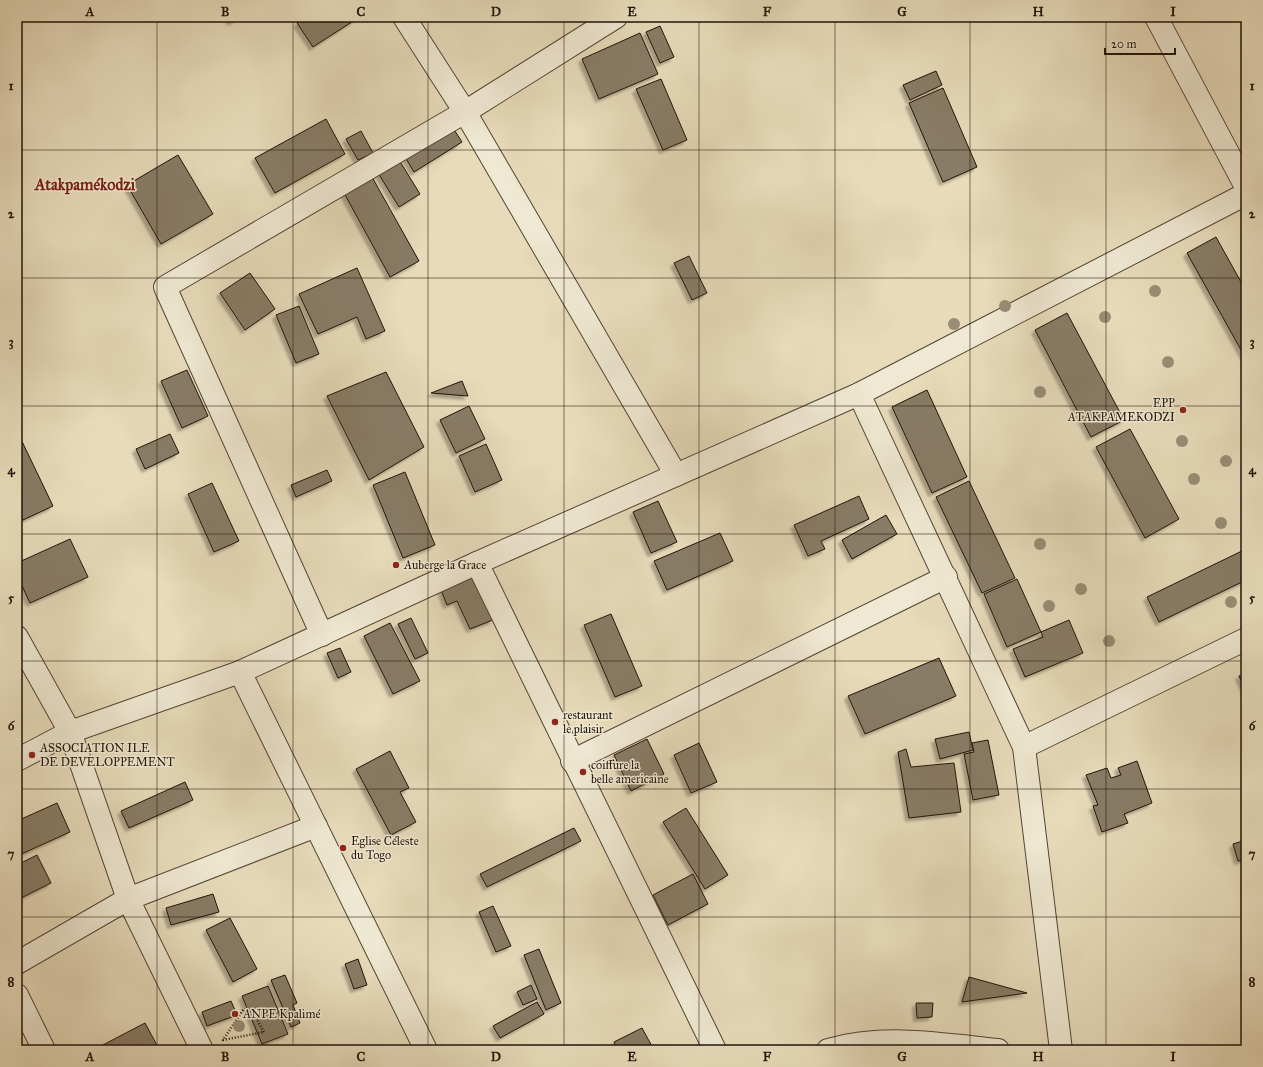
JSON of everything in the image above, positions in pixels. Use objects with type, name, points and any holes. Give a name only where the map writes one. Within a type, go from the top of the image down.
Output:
[{"type":"street","points":[[404,17],[466,112],[676,475]]},
{"type":"street","points":[[322,635],[165,287],[466,112],[616,17]]},
{"type":"street","points":[[1156,17],[1246,187]]},
{"type":"street","points":[[17,760],[70,732],[240,672],[477,563],[859,394],[1246,194]]},
{"type":"street","points":[[859,394],[946,577],[1024,747],[1061,1050]]},
{"type":"street","points":[[477,563],[572,761],[714,1050]]},
{"type":"street","points":[[572,761],[946,577]]},
{"type":"street","points":[[17,637],[70,732],[128,899],[202,1050]]},
{"type":"street","points":[[1024,747],[1246,639]]},
{"type":"street","points":[[240,672],[426,1050]]},
{"type":"street","points":[[17,963],[128,899],[316,826]]},
{"type":"street","points":[[17,995],[44,1050]]},
{"type":"street","points":[[828,1050],[846,1045],[900,1040],[998,1050]]},
{"type":"path","points":[[243,1010],[223,1040],[264,1032],[252,1011]]},
{"type":"building","points":[[228,17],[239,17],[232,22]]},
{"type":"building","points":[[306,17],[358,18],[313,47],[297,23]]},
{"type":"building","points":[[660,26],[674,57],[660,63],[646,32]]},
{"type":"building","points":[[640,33],[658,74],[599,99],[582,59]]},
{"type":"building","points":[[936,71],[942,85],[910,100],[903,85]]},
{"type":"building","points":[[661,79],[687,140],[663,150],[636,89]]},
{"type":"building","points":[[943,88],[977,167],[943,182],[909,103]]},
{"type":"building","points":[[326,119],[345,154],[275,193],[255,158]]},
{"type":"building","points":[[453,128],[462,142],[414,172],[405,157]]},
{"type":"building","points":[[361,131],[373,153],[358,160],[346,139]]},
{"type":"building","points":[[178,155],[213,214],[161,244],[127,185]]},
{"type":"building","points":[[399,160],[420,194],[399,207],[378,173]]},
{"type":"building","points":[[372,177],[419,261],[390,277],[344,193]]},
{"type":"building","points":[[1216,237],[1246,291],[1246,359],[1187,253]]},
{"type":"building","points":[[689,256],[707,293],[692,300],[674,263]]},
{"type":"building","points":[[357,268],[385,331],[366,339],[357,317],[318,334],[299,294]]},
{"type":"building","points":[[250,273],[275,309],[245,330],[220,293]]},
{"type":"building","points":[[299,306],[319,354],[296,363],[276,315]]},
{"type":"building","points":[[1067,313],[1124,420],[1091,437],[1035,330]]},
{"type":"building","points":[[187,370],[208,416],[182,428],[161,381]]},
{"type":"building","points":[[386,372],[424,447],[369,480],[327,396]]},
{"type":"building","points":[[462,381],[468,396],[431,393]]},
{"type":"building","points":[[927,390],[967,477],[932,493],[892,407]]},
{"type":"building","points":[[469,406],[485,439],[456,453],[440,420]]},
{"type":"building","points":[[1130,429],[1179,519],[1145,538],[1096,447]]},
{"type":"building","points":[[17,431],[53,506],[23,520],[17,508]]},
{"type":"building","points":[[170,434],[179,453],[145,469],[136,449]]},
{"type":"building","points":[[486,444],[502,480],[475,492],[459,456]]},
{"type":"building","points":[[327,470],[332,481],[296,497],[291,485]]},
{"type":"building","points":[[405,472],[435,545],[403,558],[373,485]]},
{"type":"building","points":[[969,481],[1015,578],[982,593],[936,497]]},
{"type":"building","points":[[212,483],[239,541],[214,552],[188,494]]},
{"type":"building","points":[[859,496],[869,519],[821,541],[825,549],[808,556],[794,525]]},
{"type":"building","points":[[658,501],[677,542],[651,553],[633,512]]},
{"type":"building","points":[[886,515],[897,534],[852,559],[842,540]]},
{"type":"building","points":[[720,533],[733,561],[667,590],[654,561]]},
{"type":"building","points":[[70,539],[88,577],[30,603],[17,575],[17,563]]},
{"type":"building","points":[[1246,549],[1246,580],[1159,622],[1147,597]]},
{"type":"building","points":[[474,576],[493,620],[470,629],[457,601],[447,605],[441,590]]},
{"type":"building","points":[[1017,579],[1041,632],[1007,647],[984,594]]},
{"type":"building","points":[[611,614],[642,686],[615,697],[584,625]]},
{"type":"building","points":[[411,618],[428,653],[415,659],[398,624]]},
{"type":"building","points":[[1069,620],[1083,653],[1025,677],[1013,649],[1043,637],[1041,632]]},
{"type":"building","points":[[390,623],[420,681],[393,694],[364,636]]},
{"type":"building","points":[[340,648],[351,672],[338,678],[327,653]]},
{"type":"building","points":[[939,658],[956,696],[865,734],[848,696]]},
{"type":"building","points":[[1246,673],[1246,692],[1239,676]]},
{"type":"building","points":[[969,732],[973,750],[940,759],[935,739]]},
{"type":"building","points":[[647,739],[664,774],[631,791],[614,755]]},
{"type":"building","points":[[988,740],[999,795],[973,800],[964,754],[974,752],[972,743]]},
{"type":"building","points":[[699,743],[717,782],[691,793],[674,755]]},
{"type":"building","points":[[906,749],[911,767],[954,763],[961,812],[909,818],[898,752]]},
{"type":"building","points":[[390,751],[409,788],[400,792],[416,822],[391,835],[356,769]]},
{"type":"building","points":[[1137,761],[1152,803],[1124,814],[1128,823],[1102,832],[1093,806],[1098,805],[1086,775],[1107,768],[1111,778],[1121,775],[1118,768]]},
{"type":"building","points":[[185,782],[193,800],[129,828],[121,811]]},
{"type":"building","points":[[57,803],[70,832],[17,856],[17,821]]},
{"type":"building","points":[[686,808],[728,875],[705,889],[663,822]]},
{"type":"building","points":[[574,828],[581,841],[487,887],[480,874]]},
{"type":"building","points":[[1246,840],[1246,859],[1238,861],[1233,844]]},
{"type":"building","points":[[37,855],[51,883],[17,900],[17,865]]},
{"type":"building","points":[[693,874],[708,904],[668,925],[653,895]]},
{"type":"building","points":[[213,894],[219,912],[171,925],[166,908]]},
{"type":"building","points":[[493,906],[511,946],[496,952],[479,912]]},
{"type":"building","points":[[230,918],[257,969],[233,982],[206,930]]},
{"type":"building","points":[[539,949],[561,1003],[546,1010],[524,955]]},
{"type":"building","points":[[358,959],[367,985],[354,989],[345,964]]},
{"type":"building","points":[[285,975],[297,1003],[293,1005],[300,1023],[291,1027],[271,980]]},
{"type":"building","points":[[969,977],[1027,993],[962,1002]]},
{"type":"building","points":[[531,985],[537,999],[523,1005],[517,992]]},
{"type":"building","points":[[268,986],[288,1034],[262,1044],[242,996]]},
{"type":"building","points":[[231,1001],[237,1015],[207,1026],[202,1012]]},
{"type":"building","points":[[537,1002],[544,1014],[500,1038],[493,1026]]},
{"type":"building","points":[[916,1003],[933,1003],[932,1017],[917,1018]]},
{"type":"building","points":[[145,1023],[159,1049],[100,1050],[99,1047]]},
{"type":"building","points":[[642,1028],[654,1050],[618,1050],[614,1042]]},
{"type":"place","name":"EPP ATAKPAMEKODZI","points":[[1183,410]]},
{"type":"place","name":"Auberge la Grace","points":[[396,565]]},
{"type":"place","name":"restaurant le plaisir","points":[[555,722]]},
{"type":"place","name":"ASSOCIATION ILE DE DEVELOPPEMENT","points":[[32,755]]},
{"type":"place","name":"coiffure la belle americaine","points":[[583,772]]},
{"type":"place","name":"Eglise Céleste du Togo","points":[[343,848]]},
{"type":"place","name":"ANPE Kpalimé","points":[[235,1014]]},
{"type":"district","name":"Atakpamékodzi","points":[[85,184]]}]
